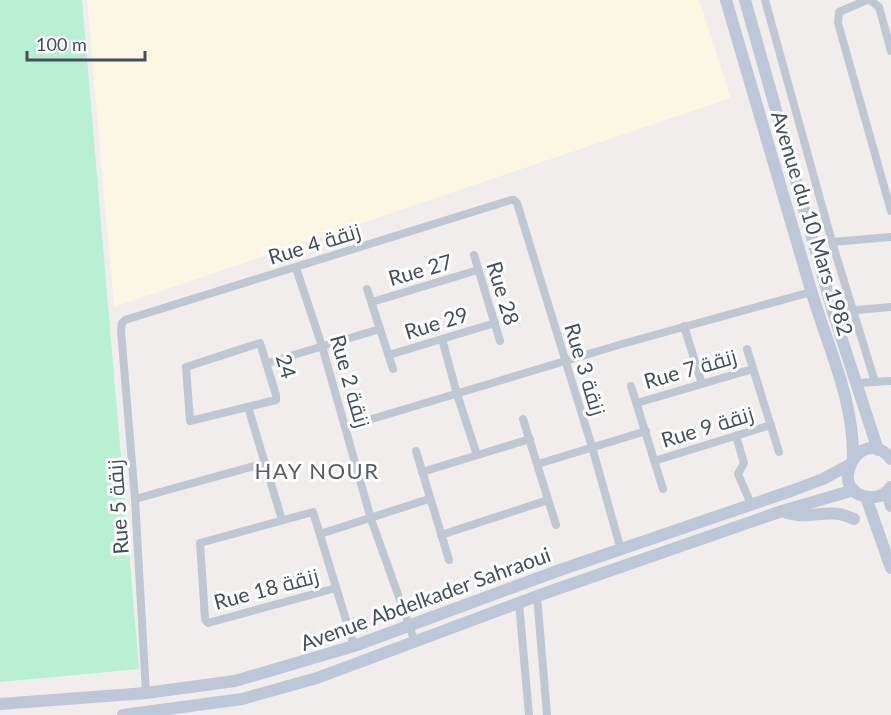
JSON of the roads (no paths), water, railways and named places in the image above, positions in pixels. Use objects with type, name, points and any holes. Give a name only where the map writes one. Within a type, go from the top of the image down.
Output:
[{"type":"main road","name":"Avenue du 10 Mars 1982","points":[[726,0],[812,292],[847,402],[853,432],[848,478],[854,490]]},
{"type":"main road","name":"Avenue du 10 Mars 1982","points":[[745,0],[833,312],[856,383],[887,455]]},
{"type":"main road","name":"Avenue Abdelkader Sahraoui","points":[[0,704],[146,693],[235,681],[354,646],[823,478],[864,450],[887,455]]},
{"type":"main road","name":"Avenue Abdelkader Sahraoui","points":[[123,715],[242,699],[317,678],[537,596],[782,511],[854,490]]},
{"type":"main road","points":[[854,490],[866,497],[874,497],[889,490],[891,506]]},
{"type":"main road","points":[[866,497],[891,568]]},
{"type":"main road","points":[[782,511],[802,517],[835,512],[854,519]]},
{"type":"street","points":[[765,0],[832,242],[875,382]]},
{"type":"street","points":[[891,51],[879,7],[864,1],[839,12],[838,23],[891,212]]},
{"type":"street","name":"Rue 4 زنقة","points":[[125,320],[514,200]]},
{"type":"street","name":"Rue 3 زنقة","points":[[514,200],[592,447],[621,550]]},
{"type":"street","points":[[832,242],[891,237]]},
{"type":"street","name":"Rue 28","points":[[474,255],[500,341]]},
{"type":"street","name":"Rue 2 زنقة","points":[[296,268],[322,346],[371,519],[415,642]]},
{"type":"street","name":"Rue 27","points":[[372,302],[478,270]]},
{"type":"street","points":[[368,289],[393,369]]},
{"type":"street","points":[[345,427],[684,326],[812,292]]},
{"type":"street","points":[[833,312],[891,306]]},
{"type":"street","name":"Rue 5 زنقة","points":[[125,320],[121,331],[135,499],[146,693]]},
{"type":"street","name":"Rue 29","points":[[389,355],[495,323]]},
{"type":"street","points":[[684,326],[702,384]]},
{"type":"street","points":[[267,363],[380,329]]},
{"type":"street","points":[[442,339],[477,455]]},
{"type":"street","name":"24","points":[[261,343],[267,363],[277,399],[190,421],[186,367],[261,343]]},
{"type":"street","points":[[747,350],[779,452]]},
{"type":"street","name":"Rue 7 زنقة","points":[[637,402],[753,369]]},
{"type":"street","points":[[856,383],[891,381]]},
{"type":"street","points":[[631,386],[663,489]]},
{"type":"street","points":[[248,407],[282,520],[313,512],[354,646]]},
{"type":"street","points":[[523,419],[556,525]]},
{"type":"street","name":"Rue 9 زنقة","points":[[654,461],[771,425]]},
{"type":"street","points":[[538,464],[646,431]]},
{"type":"street","points":[[736,436],[744,463],[738,474],[751,504]]},
{"type":"street","points":[[422,472],[530,439]]},
{"type":"street","points":[[416,451],[449,560]]},
{"type":"street","points":[[135,499],[265,463]]},
{"type":"street","points":[[320,534],[429,499]]},
{"type":"street","points":[[441,535],[548,501]]},
{"type":"street","name":"Rue 18 زنقة","points":[[282,520],[200,542],[206,622],[336,588]]},
{"type":"street","points":[[537,596],[547,715]]},
{"type":"street","points":[[519,603],[529,715]]},
{"type":"district","name":"HAY NOUR","points":[[317,470]]}]
